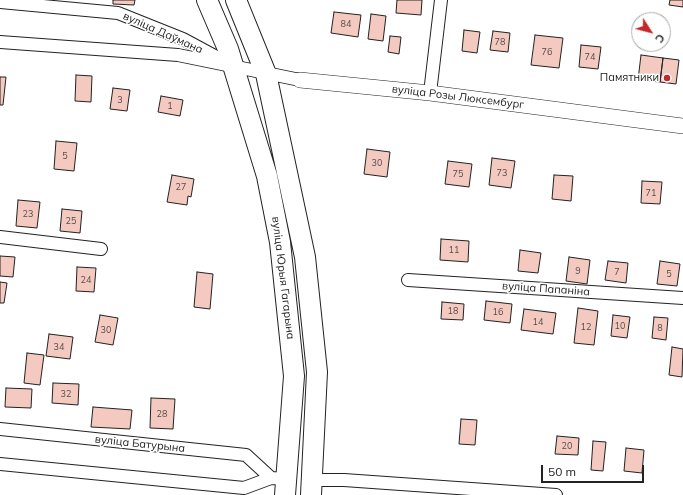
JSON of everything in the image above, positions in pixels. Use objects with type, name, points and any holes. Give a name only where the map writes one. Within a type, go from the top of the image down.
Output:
[{"type":"main road","name":"вуліца Юрыя Гагарына","points":[[207,0],[228,49],[267,176],[280,242],[294,376],[281,484]]},
{"type":"main road","name":"вуліца Юрыя Гагарына","points":[[236,0],[266,74],[305,256],[317,372],[311,488]]},
{"type":"street","points":[[430,93],[441,0]]},
{"type":"street","name":"вуліца Даўмана","points":[[0,2],[118,13],[183,39],[233,66]]},
{"type":"street","name":"вуліца Даўмана","points":[[0,42],[178,55],[233,66]]},
{"type":"street","name":"вуліца Розы Люксембург","points":[[233,66],[300,80],[430,93],[683,126]]},
{"type":"street","points":[[0,237],[101,249]]},
{"type":"street","name":"вуліца Папаніна","points":[[408,280],[683,298]]},
{"type":"street","name":"вуліца Батурына","points":[[0,429],[246,455],[281,484]]},
{"type":"street","points":[[0,464],[244,488],[281,484]]},
{"type":"street","points":[[311,488],[344,480],[556,495]]},
{"type":"building","points":[[113,0],[135,0],[134,5],[113,4]]},
{"type":"building","points":[[397,0],[422,0],[421,15],[396,13]]},
{"type":"building","points":[[670,0],[683,0],[683,7],[669,5]]},
{"type":"building","points":[[334,12],[361,15],[358,37],[331,33]]},
{"type":"building","points":[[371,14],[386,16],[383,41],[368,39]]},
{"type":"building","points":[[464,30],[480,32],[477,53],[462,51]]},
{"type":"building","points":[[493,31],[510,33],[508,52],[490,50]]},
{"type":"building","points":[[535,35],[563,38],[559,68],[531,65]]},
{"type":"building","points":[[390,36],[401,37],[399,54],[388,52]]},
{"type":"building","points":[[581,45],[601,47],[598,69],[579,67]]},
{"type":"building","points":[[641,55],[663,58],[660,82],[638,80]]},
{"type":"building","points":[[663,58],[679,60],[676,84],[660,82]]},
{"type":"building","points":[[76,75],[92,76],[91,102],[75,101]]},
{"type":"building","points":[[0,77],[6,77],[3,105],[0,105]]},
{"type":"building","points":[[113,88],[130,90],[127,111],[110,109]]},
{"type":"building","points":[[161,96],[183,100],[180,116],[158,112]]},
{"type":"building","points":[[56,141],[77,143],[74,171],[54,169]]},
{"type":"building","points":[[367,149],[390,152],[387,177],[364,174]]},
{"type":"building","points":[[492,158],[515,161],[511,188],[489,185]]},
{"type":"building","points":[[448,161],[472,164],[469,187],[445,184]]},
{"type":"building","points":[[172,175],[194,179],[191,197],[188,196],[187,205],[167,202]]},
{"type":"building","points":[[554,175],[573,176],[571,201],[552,199]]},
{"type":"building","points":[[642,181],[662,182],[660,204],[641,203]]},
{"type":"building","points":[[18,200],[40,202],[37,228],[16,226]]},
{"type":"building","points":[[62,209],[82,211],[80,233],[60,231]]},
{"type":"building","points":[[441,239],[469,241],[468,262],[440,260]]},
{"type":"building","points":[[520,250],[541,253],[538,273],[518,271]]},
{"type":"building","points":[[0,256],[15,257],[13,277],[0,276]]},
{"type":"building","points":[[569,257],[590,260],[587,284],[566,281]]},
{"type":"building","points":[[608,261],[628,263],[626,283],[605,280]]},
{"type":"building","points":[[660,261],[680,264],[677,286],[657,284]]},
{"type":"building","points":[[77,267],[96,268],[94,292],[76,291]]},
{"type":"building","points":[[197,272],[213,274],[210,309],[194,307]]},
{"type":"building","points":[[0,282],[7,283],[4,303],[0,303]]},
{"type":"building","points":[[486,301],[512,304],[510,323],[484,320]]},
{"type":"building","points":[[442,302],[464,304],[463,320],[441,319]]},
{"type":"building","points":[[578,308],[598,311],[594,345],[574,343]]},
{"type":"building","points":[[524,309],[556,313],[553,334],[521,330]]},
{"type":"building","points":[[100,315],[118,318],[113,345],[95,342]]},
{"type":"building","points":[[613,315],[630,317],[627,338],[611,336]]},
{"type":"building","points":[[654,317],[668,318],[666,340],[652,338]]},
{"type":"building","points":[[49,334],[73,337],[70,359],[46,356]]},
{"type":"building","points":[[672,347],[683,349],[682,377],[669,375]]},
{"type":"building","points":[[27,353],[44,355],[40,385],[24,383]]},
{"type":"building","points":[[53,383],[79,384],[78,405],[52,403]]},
{"type":"building","points":[[6,388],[32,389],[31,408],[5,407]]},
{"type":"building","points":[[151,398],[175,399],[173,429],[150,428]]},
{"type":"building","points":[[93,407],[132,410],[130,429],[91,427]]},
{"type":"building","points":[[461,419],[477,420],[475,445],[459,444]]},
{"type":"building","points":[[557,436],[579,438],[578,455],[555,454]]},
{"type":"building","points":[[593,441],[606,442],[603,471],[591,470]]},
{"type":"building","points":[[626,448],[644,450],[642,473],[624,471]]},
{"type":"place","name":"Памятники","points":[[667,78]]}]
